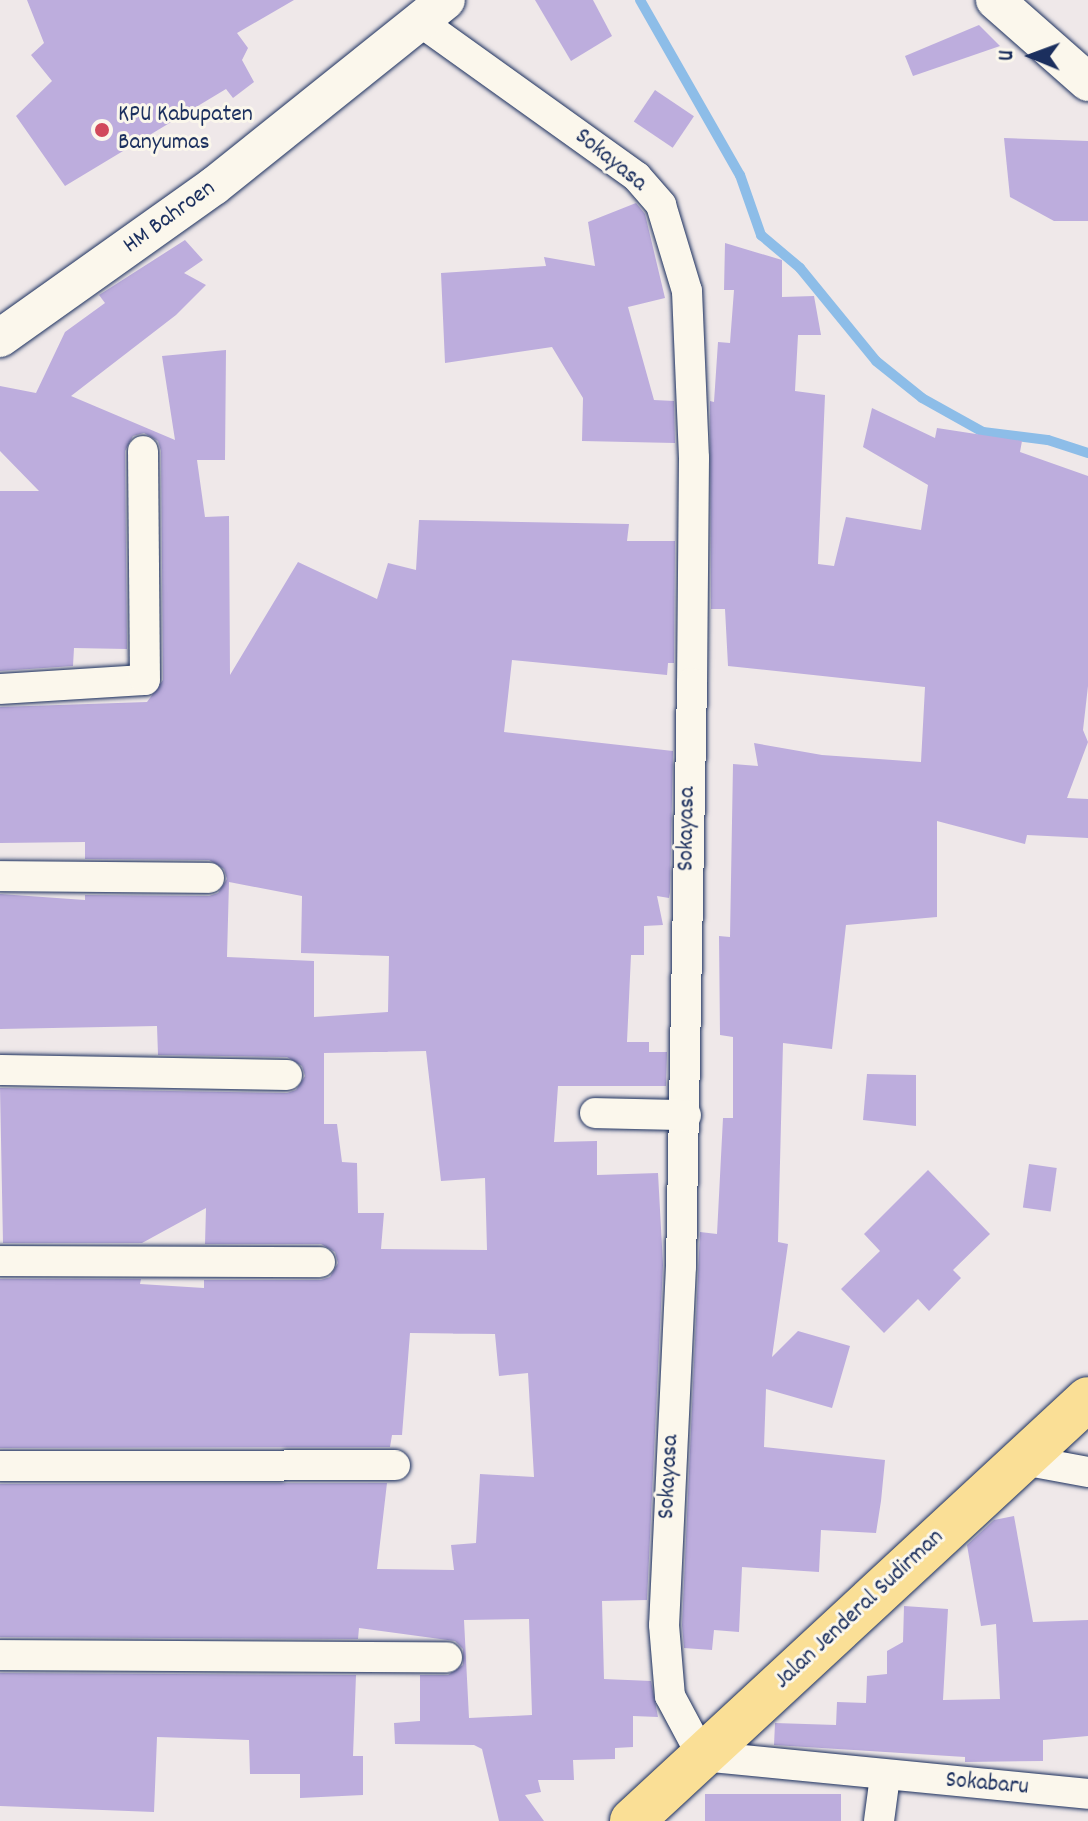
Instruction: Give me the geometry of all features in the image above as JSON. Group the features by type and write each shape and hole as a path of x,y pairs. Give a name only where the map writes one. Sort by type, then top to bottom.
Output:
{"main road":[{"name":"Jalan Jenderal Sudirman","path":"632,1821 1088,1399"}],"street":[{"path":"995,0 1088,82"},
{"name":"HM Bahroen","path":"0,338 214,186 432,10"},
{"name":"Sokayasa","path":"432,10 637,177 661,205 687,291 694,473 686,1115 665,1660 670,1696 702,1756"},
{"path":"0,689 145,680 143,451"},
{"path":"0,876 209,878"},
{"path":"0,1070 287,1075"},
{"path":"595,1113 686,1115"},
{"path":"0,1261 320,1262"},
{"path":"1023,1460 1088,1472"},
{"path":"0,1466 395,1465"},
{"path":"0,1655 447,1657"},
{"name":"Sokabaru","path":"702,1756 1088,1794"},
{"path":"879,1821 885,1776"}],"building":[{"path":"27,0 294,0 237,33 248,48 242,60 254,82 233,98 226,89 65,186 16,116 52,81 31,55 44,43"},
{"path":"535,0 593,0 612,36 571,61"},
{"path":"979,25 1000,46 913,76 905,56"},
{"path":"655,90 694,116 673,148 634,122"},
{"path":"1004,138 1088,141 1088,221 1054,221 1010,197"},
{"path":"636,203 645,214 665,298 628,307 654,400 674,401 675,443 582,441 583,398 552,347 445,363 441,273 546,266 544,257 595,266 588,222"},
{"path":"185,240 203,260 184,273 206,285 176,315 71,396 175,440 162,356 226,350 225,460 197,460 205,517 229,516 230,675 298,562 377,599 388,563 416,570 419,520 629,524 627,541 675,541 674,663 668,663 667,675 512,660 504,732 673,751 670,892 669,898 657,896 663,925 644,926 644,955 631,955 627,1042 649,1042 649,1052 667,1052 666,1086 558,1086 554,1142 597,1141 597,1175 658,1173 663,1265 647,1600 602,1601 604,1679 651,1681 658,1717 633,1716 633,1747 615,1748 615,1759 573,1760 574,1780 538,1780 541,1792 525,1795 544,1821 499,1821 482,1749 474,1745 395,1744 394,1723 420,1721 420,1675 448,1675 463,1665 463,1649 455,1641 359,1628 358,1639 0,1637 0,1484 387,1483 377,1569 454,1570 451,1545 476,1543 480,1474 534,1477 528,1373 499,1376 495,1334 410,1333 402,1435 392,1435 390,1447 0,1448 0,1279 141,1279 140,1284 204,1288 204,1280 321,1280 330,1277 338,1263 335,1252 321,1244 205,1244 206,1208 142,1243 3,1243 0,1088 287,1093 296,1090 305,1076 302,1066 287,1057 158,1055 157,1026 0,1029 0,894 85,900 85,895 209,896 218,893 227,879 224,869 209,860 85,859 85,842 0,843 0,707 147,702 163,680 161,451 158,441 144,433 133,436 125,451 127,649 74,648 73,666 0,671 0,491 39,491 0,451 0,386 36,393 65,332 105,303 99,295","holes":["229,882 302,896 301,953 389,956 388,1012 314,1017 314,961 227,957","426,1051 441,1181 485,1178 487,1250 381,1249 384,1213 358,1213 357,1163 342,1162 337,1124 324,1124 324,1053","529,1619 532,1715 469,1718 464,1620"]},
{"path":"725,243 782,260 782,297 814,296 821,335 798,335 795,391 825,395 818,564 834,566 846,517 921,530 928,485 863,447 872,408 935,438 937,428 1022,441 1020,452 1088,476 1088,686 1083,730 1088,742 1067,798 1088,799 1088,838 1027,835 1025,844 937,821 937,917 846,925 832,1049 783,1043 778,1242 788,1244 772,1357 798,1331 850,1346 832,1408 766,1389 764,1447 885,1460 881,1501 876,1533 821,1530 819,1572 742,1567 739,1632 714,1630 712,1650 684,1648 682,1625 700,1232 717,1234 723,1118 733,1118 733,1037 720,1035 719,936 730,937 733,764 758,766 754,743 822,755 921,762 925,687 728,666 725,609 711,609 710,401 714,402 718,342 730,343 734,290 724,290"},
{"path":"867,1074 916,1075 916,1126 863,1120"},
{"path":"1029,1164 1057,1168 1051,1211 1023,1208"},
{"path":"928,1170 990,1234 953,1270 961,1278 929,1311 918,1299 884,1333 841,1289 880,1251 864,1234"},
{"path":"1014,1516 1033,1622 1088,1620 1088,1736 1043,1740 1043,1761 965,1762 965,1757 774,1745 775,1723 836,1725 837,1702 866,1703 867,1676 887,1674 887,1651 903,1642 904,1606 948,1609 943,1700 1000,1699 996,1624 981,1626 967,1545 994,1520"},
{"path":"0,1673 356,1675 353,1756 363,1756 363,1795 300,1798 300,1774 250,1774 249,1740 157,1737 154,1812 0,1806"},
{"path":"705,1794 841,1794 841,1821 705,1821"}],"waterway":[{"path":"640,0 740,175 761,235 800,268 876,361 922,398 983,432 1048,440 1088,453"}],"place":[{"name":"KPU Kabupaten Banyumas","path":"102,130"}]}
